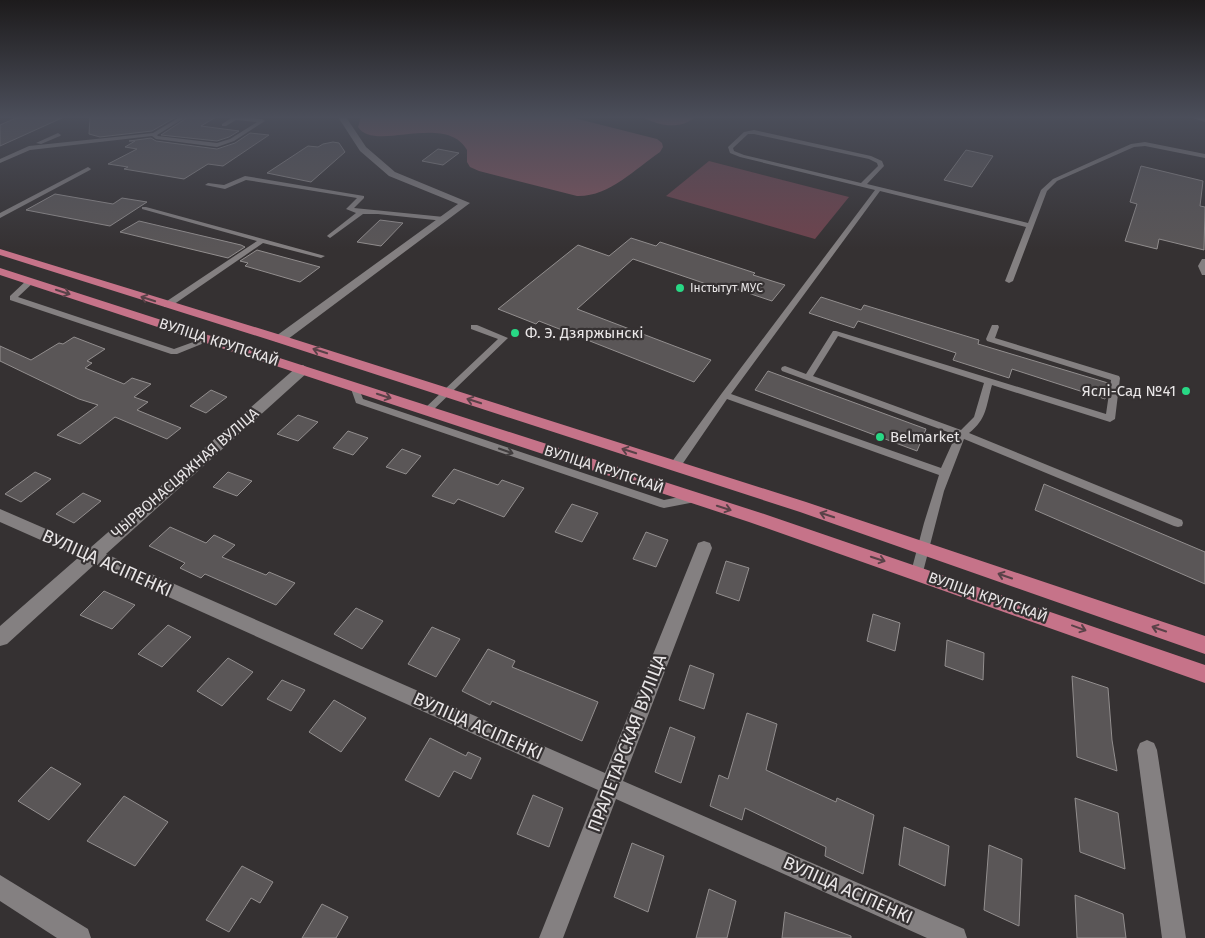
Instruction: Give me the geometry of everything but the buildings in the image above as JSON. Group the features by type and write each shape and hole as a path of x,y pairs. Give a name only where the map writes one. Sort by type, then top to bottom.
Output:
{"main road":[{"name":"ВУЛІЦА КРУПСКАЙ","path":"0,252 280,339 675,466 923,547 1205,645"},
{"name":"ВУЛІЦА КРУПСКАЙ","path":"0,271 917,572 1205,674"}],"street":[{"path":"280,339 465,203 392,174 377,161"},
{"name":"ЧЫРВОНАСЦЯЖНАЯ ВУЛІЦА","path":"0,638 303,369"},
{"name":"ВУЛІЦА АСІПЕНКІ","path":"0,515 956,938"},
{"name":"ПРАЛЕТАРСКАЯ ВУЛІЦА","path":"551,938 704,548"},
{"path":"1147,750 1174,938"},
{"path":"0,887 79,938"}],"lane":[{"path":"761,161 1031,226"},
{"path":"862,186 881,166 880,162 876,161"},
{"path":"1009,281 1044,190 1055,180 1098,161"},
{"path":"0,216 88,169"},
{"path":"208,184 226,188 245,178 362,197 349,209 361,212 444,219"},
{"path":"675,466 725,395 878,190"},
{"path":"144,208 321,256"},
{"path":"330,236 361,212"},
{"path":"167,305 261,241"},
{"path":"1205,261 1202,266 1205,273"},
{"path":"31,281 13,298 174,352 210,339"},
{"path":"808,378 836,333 1110,419 1116,378 990,339 995,326"},
{"path":"428,410 504,338 474,327"},
{"path":"785,369 962,434 1178,523"},
{"path":"917,572 944,473 962,434 976,422 981,413 984,395 990,382"},
{"path":"354,386 359,401 664,504 695,498"},
{"path":"725,395 944,473"}],"shaded area":[{"path":"648,161 611,187 589,195 577,196 479,171 470,167 467,162"},
{"path":"709,161 849,197 815,239 666,196"}],"place":[{"name":"Інстытут МУС","path":"680,288"},
{"name":"Ф. Э. Дзяржынскі","path":"515,333"},
{"name":"Яслі-Сад №41","path":"1186,391"},
{"name":"Belmarket","path":"880,437"}]}
